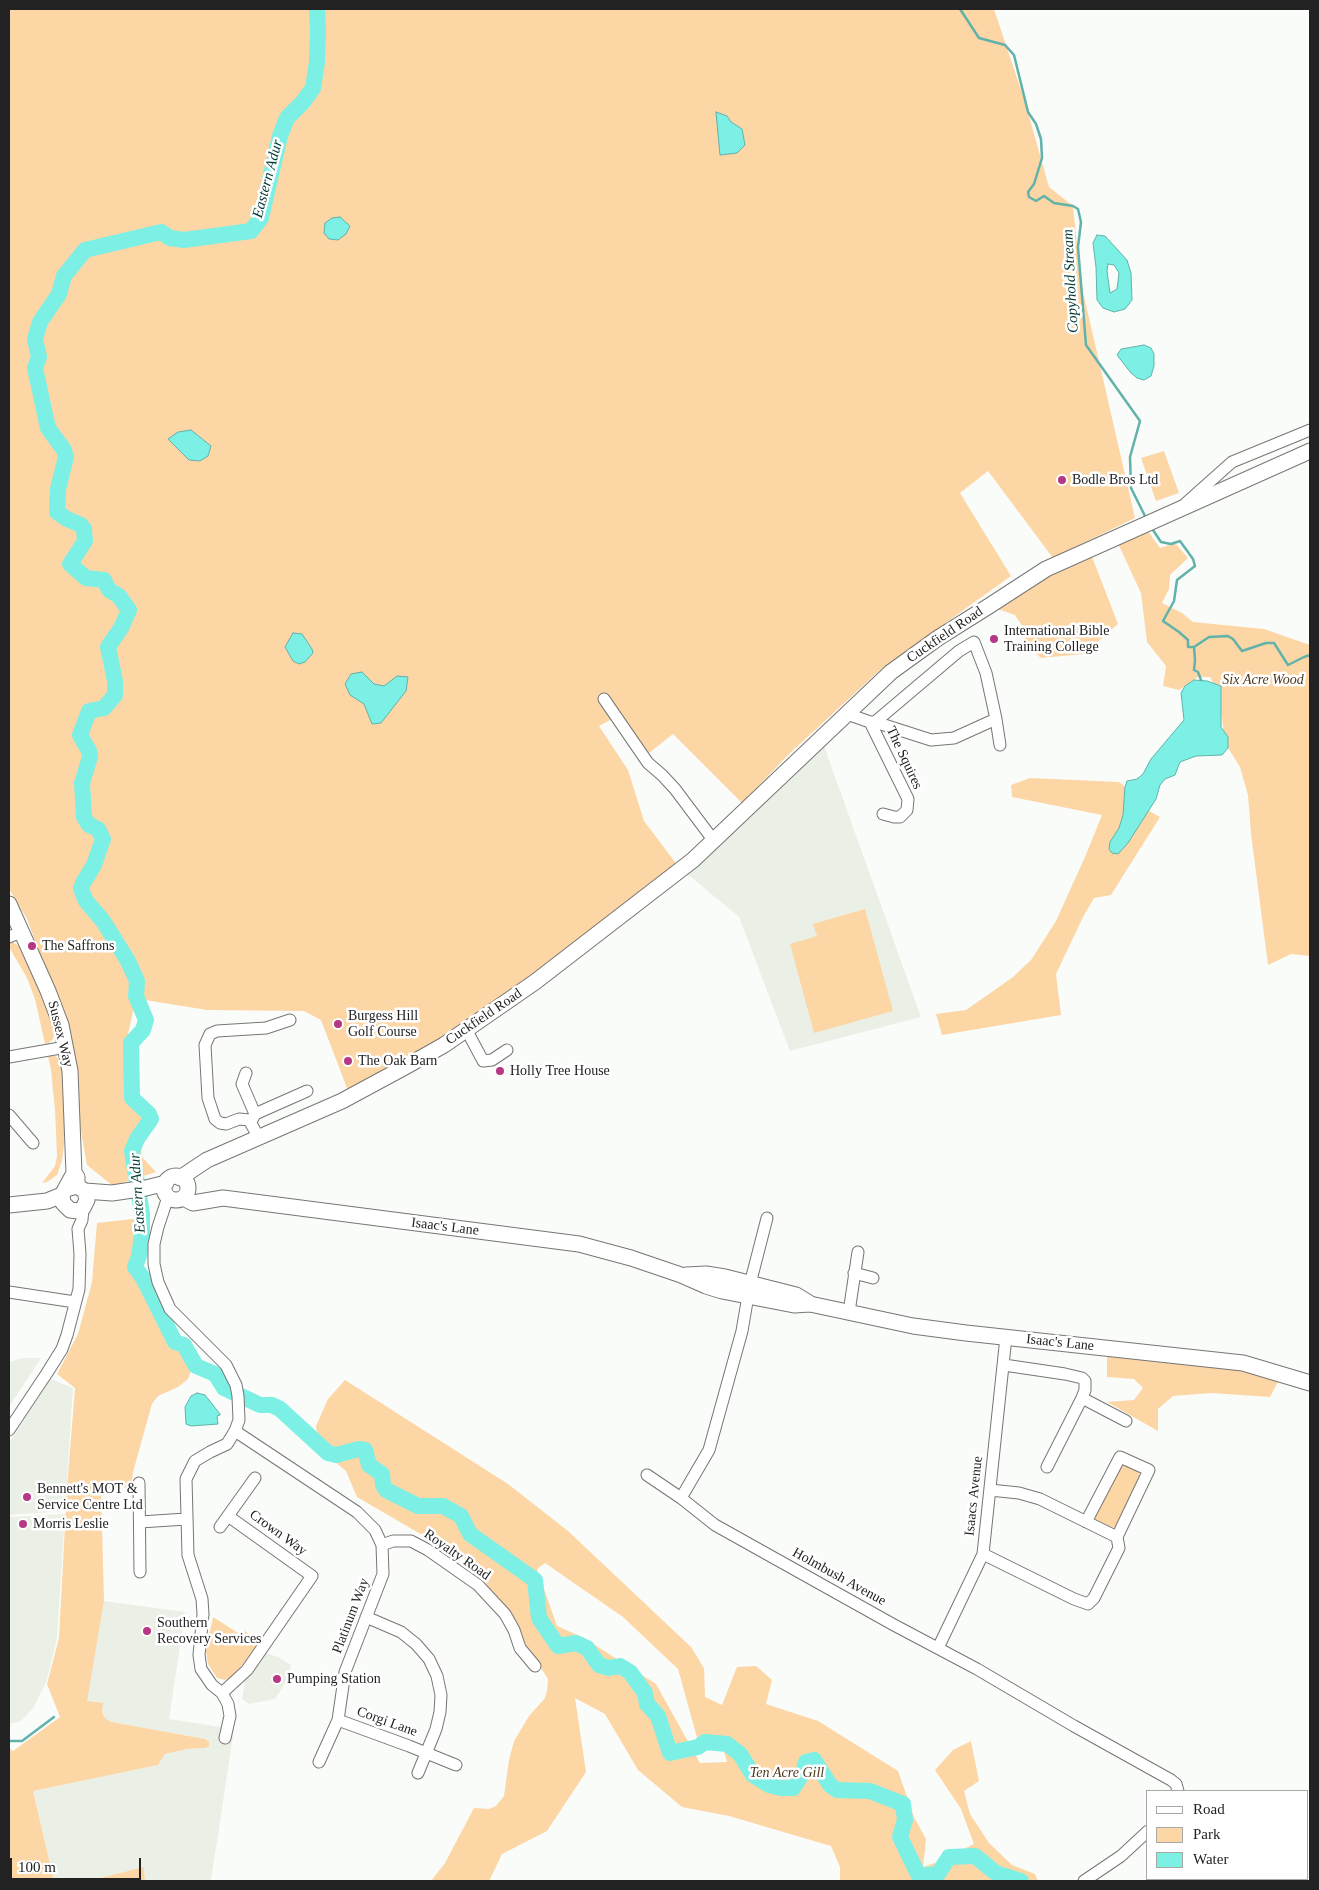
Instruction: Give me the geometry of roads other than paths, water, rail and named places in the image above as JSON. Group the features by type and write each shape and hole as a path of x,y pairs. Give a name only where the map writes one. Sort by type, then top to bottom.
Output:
{"main road":[{"name":"Cuckfield Road","path":"176,1190 194,1168 207,1160 342,1101 413,1063 535,982 681,870 714,842 818,739 850,713 891,672 938,638 1046,569 1310,451"},
{"name":"Sussex Way","path":"9,904 15,935 48,991 61,1025 66,1047 72,1089 74,1196"},
{"name":"Isaac's Lane","path":"74,1196 146,1188 176,1190 193,1203 223,1198 579,1244 631,1258 681,1275 706,1286 749,1290 794,1305 810,1304 913,1326 1243,1364 1310,1384"},
{"path":"9,1205 47,1202 74,1196"}],"street":[{"name":"Cuckfield Road","path":"1178,510 1232,462 1310,430"},
{"path":"873,722 959,651 974,642 986,673 1000,745"},
{"path":"604,699 648,763 662,774 675,789 714,842"},
{"path":"850,713 853,716 931,740 954,738 996,719"},
{"name":"The Squires","path":"873,722 908,799 907,810 900,816 894,817 883,814"},
{"path":"290,1020 266,1028 218,1031 210,1034 205,1045 208,1098 215,1119 220,1123 226,1124 243,1118 249,1120 307,1091"},
{"path":"466,1029 483,1061 492,1060 506,1050"},
{"path":"9,1057 66,1047"},
{"path":"246,1073 242,1084 259,1138"},
{"path":"9,1115 33,1144"},
{"path":"176,1190 162,1214 156,1233 154,1252 156,1275 170,1309 226,1365 236,1385 238,1404 239,1420 235,1432 227,1444 195,1461 186,1479 188,1555 202,1599 204,1614 199,1655 201,1669 212,1685 222,1693 228,1704 230,1716 225,1738"},
{"path":"9,1430 62,1350 67,1335 79,1289 80,1254 78,1229 73,1221 74,1196"},
{"path":"681,1498 709,1450 742,1331 749,1290 767,1218"},
{"path":"849,1312 858,1252"},
{"path":"854,1273 873,1278"},
{"path":"9,1292 75,1302"},
{"name":"Isaacs Avenue","path":"938,1648 984,1554 1006,1337"},
{"path":"1004,1365 1082,1378 1085,1381 1085,1390 1082,1398 1047,1466"},
{"path":"1082,1398 1126,1421"},
{"name":"Platinum Way","path":"235,1432 357,1512 375,1530 382,1545 383,1574 345,1672 338,1720 319,1762"},
{"path":"984,1554 1074,1599 1088,1604 1094,1598 1119,1548 1117,1537 1149,1470 1120,1457 1086,1522"},
{"name":"Holmbush Avenue","path":"647,1475 716,1524 1171,1780 1176,1784 1178,1790"},
{"name":"Crown Way","path":"220,1527 255,1478"},
{"path":"139,1484 140,1572"},
{"path":"990,1490 1019,1493 1040,1499 1117,1537"},
{"name":"Crown Way","path":"222,1693 246,1670 312,1576 228,1516"},
{"path":"140,1522 186,1519"},
{"name":"Royalty Road","path":"382,1545 393,1541 411,1541 428,1550 478,1585 505,1614 514,1630 520,1648 535,1666"},
{"path":"366,1618 401,1632 416,1644 429,1659 437,1676 441,1695 440,1712 418,1772"},
{"name":"Corgi Lane","path":"338,1720 456,1765"},
{"path":"1084,1881 1121,1856 1146,1833"}],"water":[{"path":"716,112 727,116 731,122 742,129 745,145 737,153 720,155"},
{"path":"340,217 350,226 346,234 338,240 329,239 324,233 325,223 332,218"},
{"path":"1097,235 1105,236 1127,260 1131,273 1132,300 1125,309 1114,312 1103,308 1097,300 1093,243","holes":["1108,264 1114,265 1119,273 1117,289 1110,293"]},
{"path":"1144,345 1151,348 1154,354 1154,366 1151,376 1144,380 1137,378 1131,373 1117,355 1121,349"},
{"path":"191,430 211,446 208,456 200,461 189,460 168,439 178,432"},
{"path":"293,633 302,634 313,653 305,662 299,664 293,661 285,647"},
{"path":"362,672 374,684 384,686 397,676 408,677 406,691 381,723 372,724 364,704 350,695 345,684 351,674"},
{"path":"1194,680 1207,681 1221,686 1221,727 1228,737 1228,748 1222,755 1196,756 1180,762 1175,775 1165,779 1160,785 1156,799 1128,843 1118,854 1112,853 1109,849 1110,842 1119,828 1123,815 1127,781 1137,779 1143,774 1151,759 1184,720 1181,693 1185,686"},
{"path":"197,1393 205,1395 220,1414 217,1416 218,1424 191,1426 186,1424 185,1407 191,1396"}],"waterway":[{"name":"Eastern Adur","path":"317,9 317,62 313,88 303,102 287,118 280,136 261,218 251,231 184,240 170,238 161,232 85,250 64,276 59,294 40,322 35,339 39,357 35,368 48,428 64,450 66,457 58,489 57,512 81,525 84,529 85,541 70,564 86,578 104,580 109,590 119,596 129,610 121,628 108,647 115,681 115,695 104,708 89,711 80,735 89,751 90,757 82,783 84,817 89,825 98,829 103,839 94,865 81,889 86,901 103,921 128,961 137,981 136,996 146,1020 143,1030 131,1043 132,1098 149,1114 151,1119 137,1139 132,1151 142,1214 142,1236 135,1267 143,1278 175,1342 184,1345 196,1366 215,1374 224,1388 260,1405 272,1405 280,1409 328,1453 336,1455 359,1449 365,1450 369,1465 382,1474 383,1485 386,1490 418,1506 443,1506 461,1516 470,1534 535,1580 539,1618 558,1646 576,1643 587,1648 599,1665 609,1668 620,1666 630,1672 645,1693 647,1704 658,1716 670,1753 698,1747 705,1742 727,1744 740,1754 753,1775 769,1785 781,1788 793,1788 803,1773 806,1762 814,1760 830,1785 837,1790 870,1791 903,1804 905,1820 900,1837 919,1876 938,1874 949,1857 975,1856 996,1873 1021,1881"},
{"name":"Copyhold Stream","path":"960,9 979,38 1005,45 1014,55 1028,112 1036,124 1041,139 1042,158 1034,184 1028,192 1029,197 1036,201 1044,196 1054,203 1073,206 1078,209 1081,222 1078,247 1086,345 1140,421 1130,457 1131,488 1146,518"},
{"name":"Copyhold Stream","path":"1151,527 1161,542 1171,544 1180,541 1193,559 1195,566 1177,580 1174,601 1163,621 1188,640 1188,647 1194,647 1209,637 1228,636 1233,639 1242,651 1266,643 1274,643 1288,665 1310,655"},
{"path":"1194,647 1194,670 1198,672 1201,680"},
{"path":"9,1741 22,1741 54,1717"}],"place":[{"name":"Bodle Bros Ltd","path":"1062,480"},
{"name":"International Bible Training College","path":"994,639"},
{"name":"The Saffrons","path":"32,946"},
{"name":"Burgess Hill Golf Course","path":"338,1024"},
{"name":"The Oak Barn","path":"348,1061"},
{"name":"Holly Tree House","path":"500,1071"},
{"name":"Bennett's MOT & Service Centre Ltd","path":"27,1497"},
{"name":"Morris Leslie","path":"23,1524"},
{"name":"Southern Recovery Services","path":"147,1631"},
{"name":"Pumping Station","path":"277,1679"}],"park label":[{"name":"Six Acre Wood","path":"1263,680"},
{"name":"Ten Acre Gill","path":"787,1773"}]}
